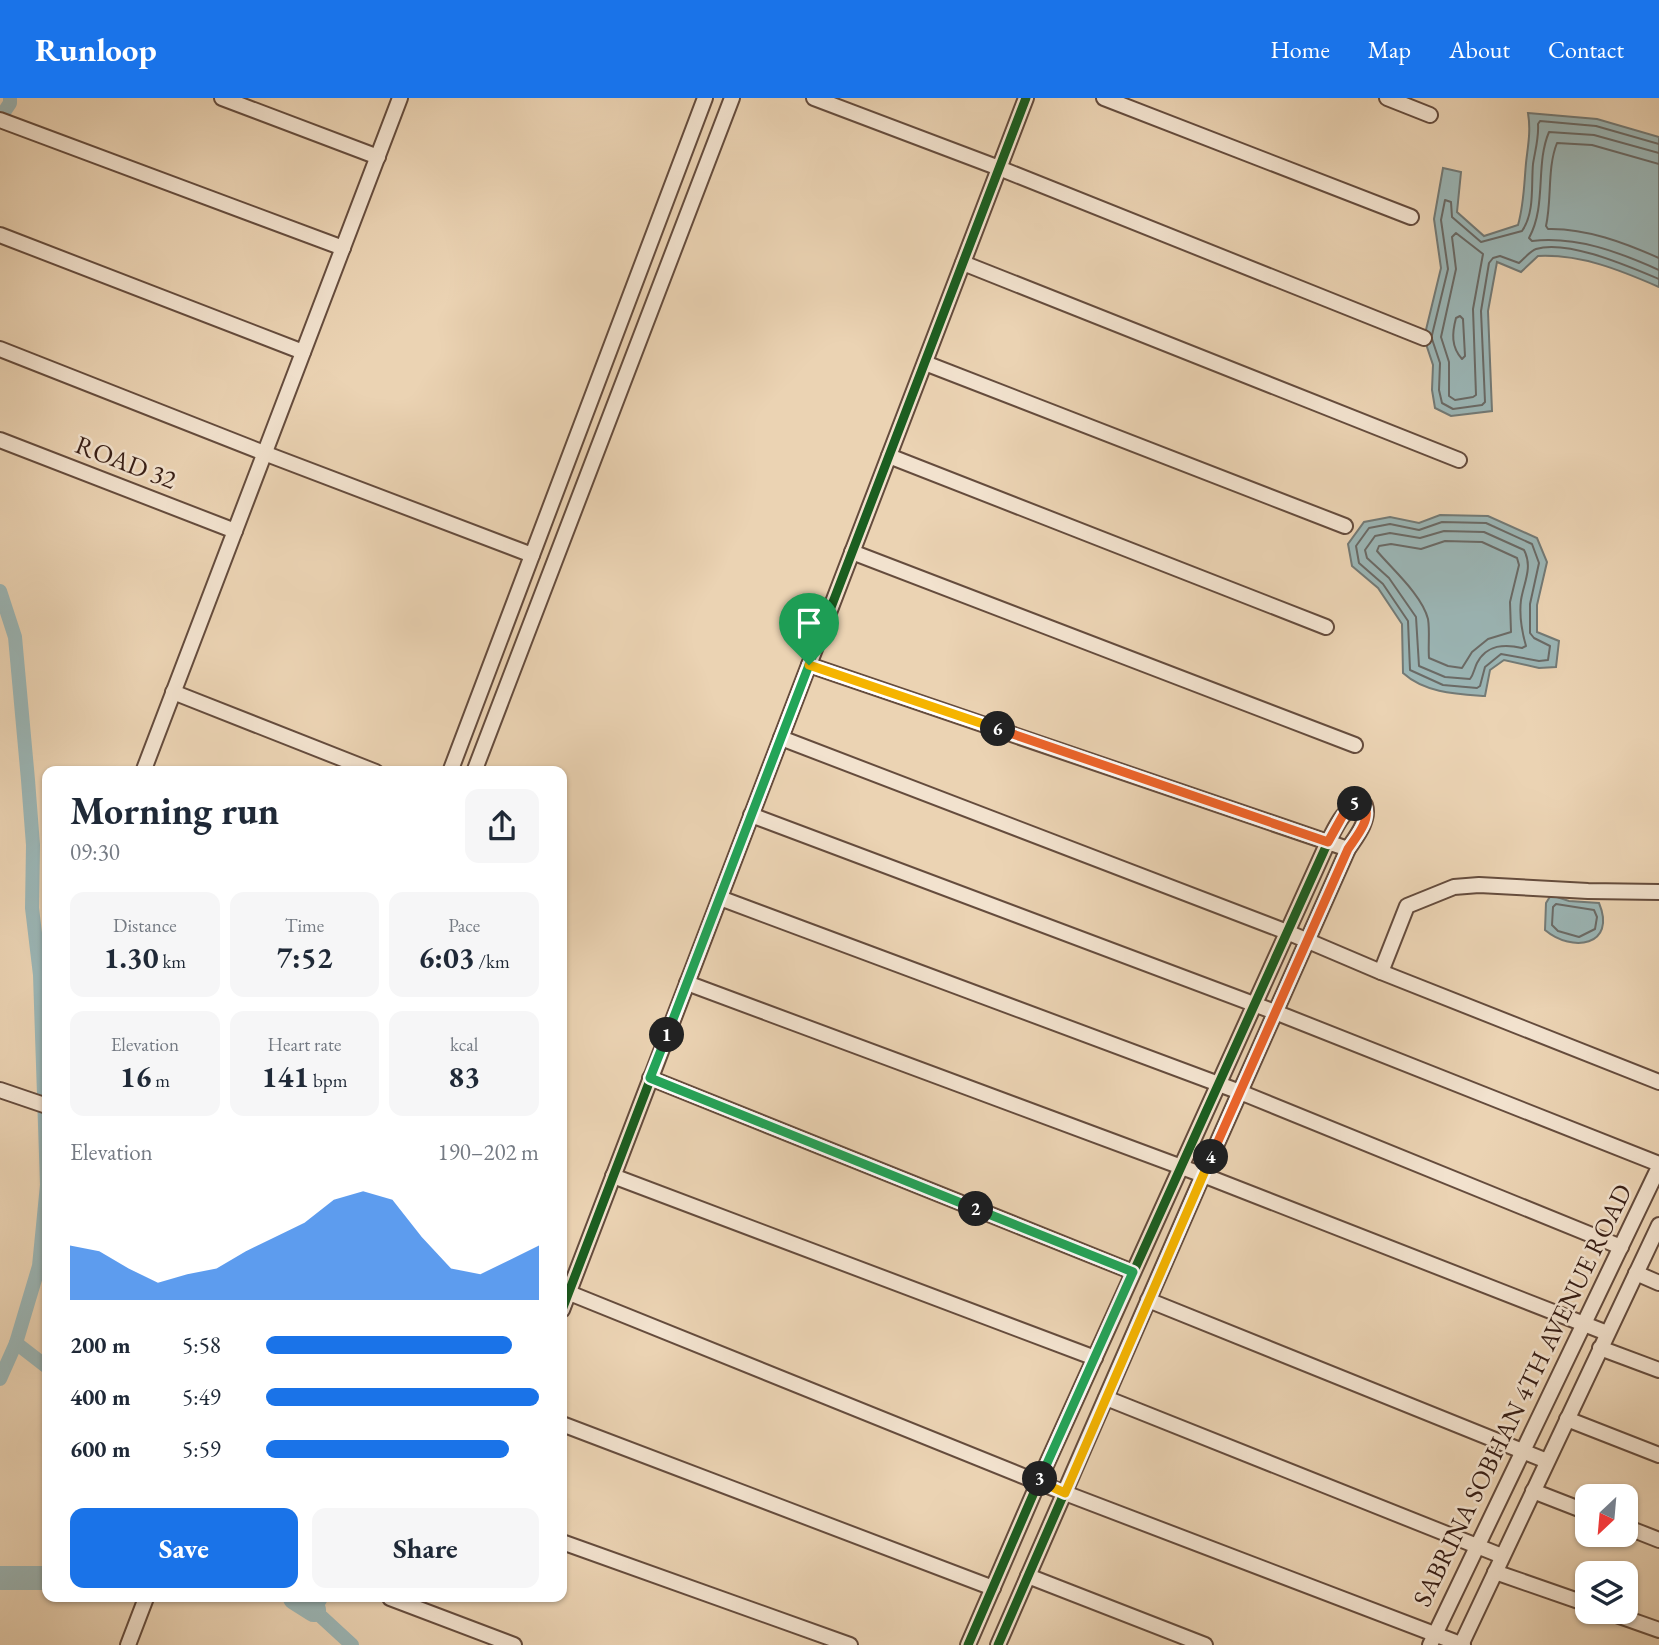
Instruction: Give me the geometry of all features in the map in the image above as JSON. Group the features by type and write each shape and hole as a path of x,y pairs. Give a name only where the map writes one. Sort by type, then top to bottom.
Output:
{"street":[{"path":"222,98 378,157"},
{"path":"145,766 400,98"},
{"path":"452,766 705,98"},
{"path":"476,766 732,98"},
{"path":"814,98 999,168 1424,338"},
{"path":"567,1286 613,1176 1026,98"},
{"path":"1104,98 1411,217"},
{"path":"1387,98 1430,115"},
{"path":"0,120 343,248"},
{"path":"0,235 303,352"},
{"path":"963,263 1459,460"},
{"path":"0,349 532,555"},
{"path":"925,363 1345,526"},
{"name":"ROAD 32","path":"0,440 235,531"},
{"path":"889,456 1326,627"},
{"path":"852,552 1355,745"},
{"path":"809,665 1348,849"},
{"path":"173,692 361,766"},
{"path":"781,738 1287,932 1659,1082"},
{"path":"968,1645 1094,1358 1328,842 1343,815 1352,806 1360,803 1368,812 1363,824 1348,849 1307,940 998,1645"},
{"path":"751,815 1275,1012 1659,1166"},
{"path":"1381,972 1407,906 1454,887 1479,885 1659,892"},
{"path":"720,898 1240,1092 1621,1247"},
{"path":"687,983 1203,1175 1607,1333"},
{"path":"650,1078 1133,1272"},
{"path":"0,1090 42,1105"},
{"name":"SABRINA SOBHAN 4TH AVENUE ROAD","path":"1432,1640 1659,1166"},
{"path":"613,1176 1094,1358"},
{"name":"SABRINA SOBHAN 4TH AVENUE ROAD","path":"1462,1645 1659,1225"},
{"path":"1636,1273 1659,1283"},
{"path":"567,1292 1432,1640 1462,1645"},
{"path":"1148,1300 1547,1461"},
{"path":"1601,1348 1659,1370"},
{"path":"1106,1398 1502,1556"},
{"path":"1567,1419 1659,1455"},
{"path":"567,1426 993,1588"},
{"path":"1533,1491 1575,1507"},
{"path":"1638,1532 1659,1540"},
{"path":"567,1544 850,1645"},
{"path":"1494,1572 1575,1600"},
{"path":"1028,1576 1205,1645"},
{"path":"128,1645 144,1602"},
{"path":"401,1602 514,1645"},
{"path":"1638,1623 1659,1630"}],"water":[{"path":"1528,113 1597,119 1659,137 1659,287 1585,260 1538,256 1521,272 1497,262 1488,311 1492,411 1451,416 1435,408 1432,390 1433,365 1424,338 1441,268 1434,219 1443,168 1461,172 1457,212 1484,236 1518,225 1529,138"},
{"path":"1440,515 1488,516 1537,538 1547,562 1537,605 1537,632 1559,641 1556,667 1539,668 1504,660 1490,670 1485,696 1431,689 1403,673 1402,624 1378,588 1352,566 1348,544 1364,522 1390,517 1419,523"},
{"path":"1551,895 1569,901 1599,903 1603,917 1602,929 1597,937 1579,943 1567,942 1545,930 1546,903"}],"waterway":[{"path":"0,118 10,103 10,98"},
{"path":"0,591 15,637 33,845 32,908 40,975 42,1035"},
{"path":"42,1236 39,1266 16,1343 42,1363"},
{"path":"0,1379 16,1343"},
{"path":"0,1578 42,1578"},
{"path":"301,1602 314,1610"},
{"path":"319,1602 314,1610 352,1645"}],"cycle path":[{"path":"567,1297 1026,98"},
{"path":"968,1645 1039,1481 1328,842 1349,810 1360,803 1365,805 1364,822 1348,849 1203,1175 998,1645"}],"route":[{"path":"809,665 1328,842 1343,815 1352,806 1360,803 1368,812 1348,849 1307,940 1065,1493 1039,1481 1133,1272 650,1078 809,665"}]}
